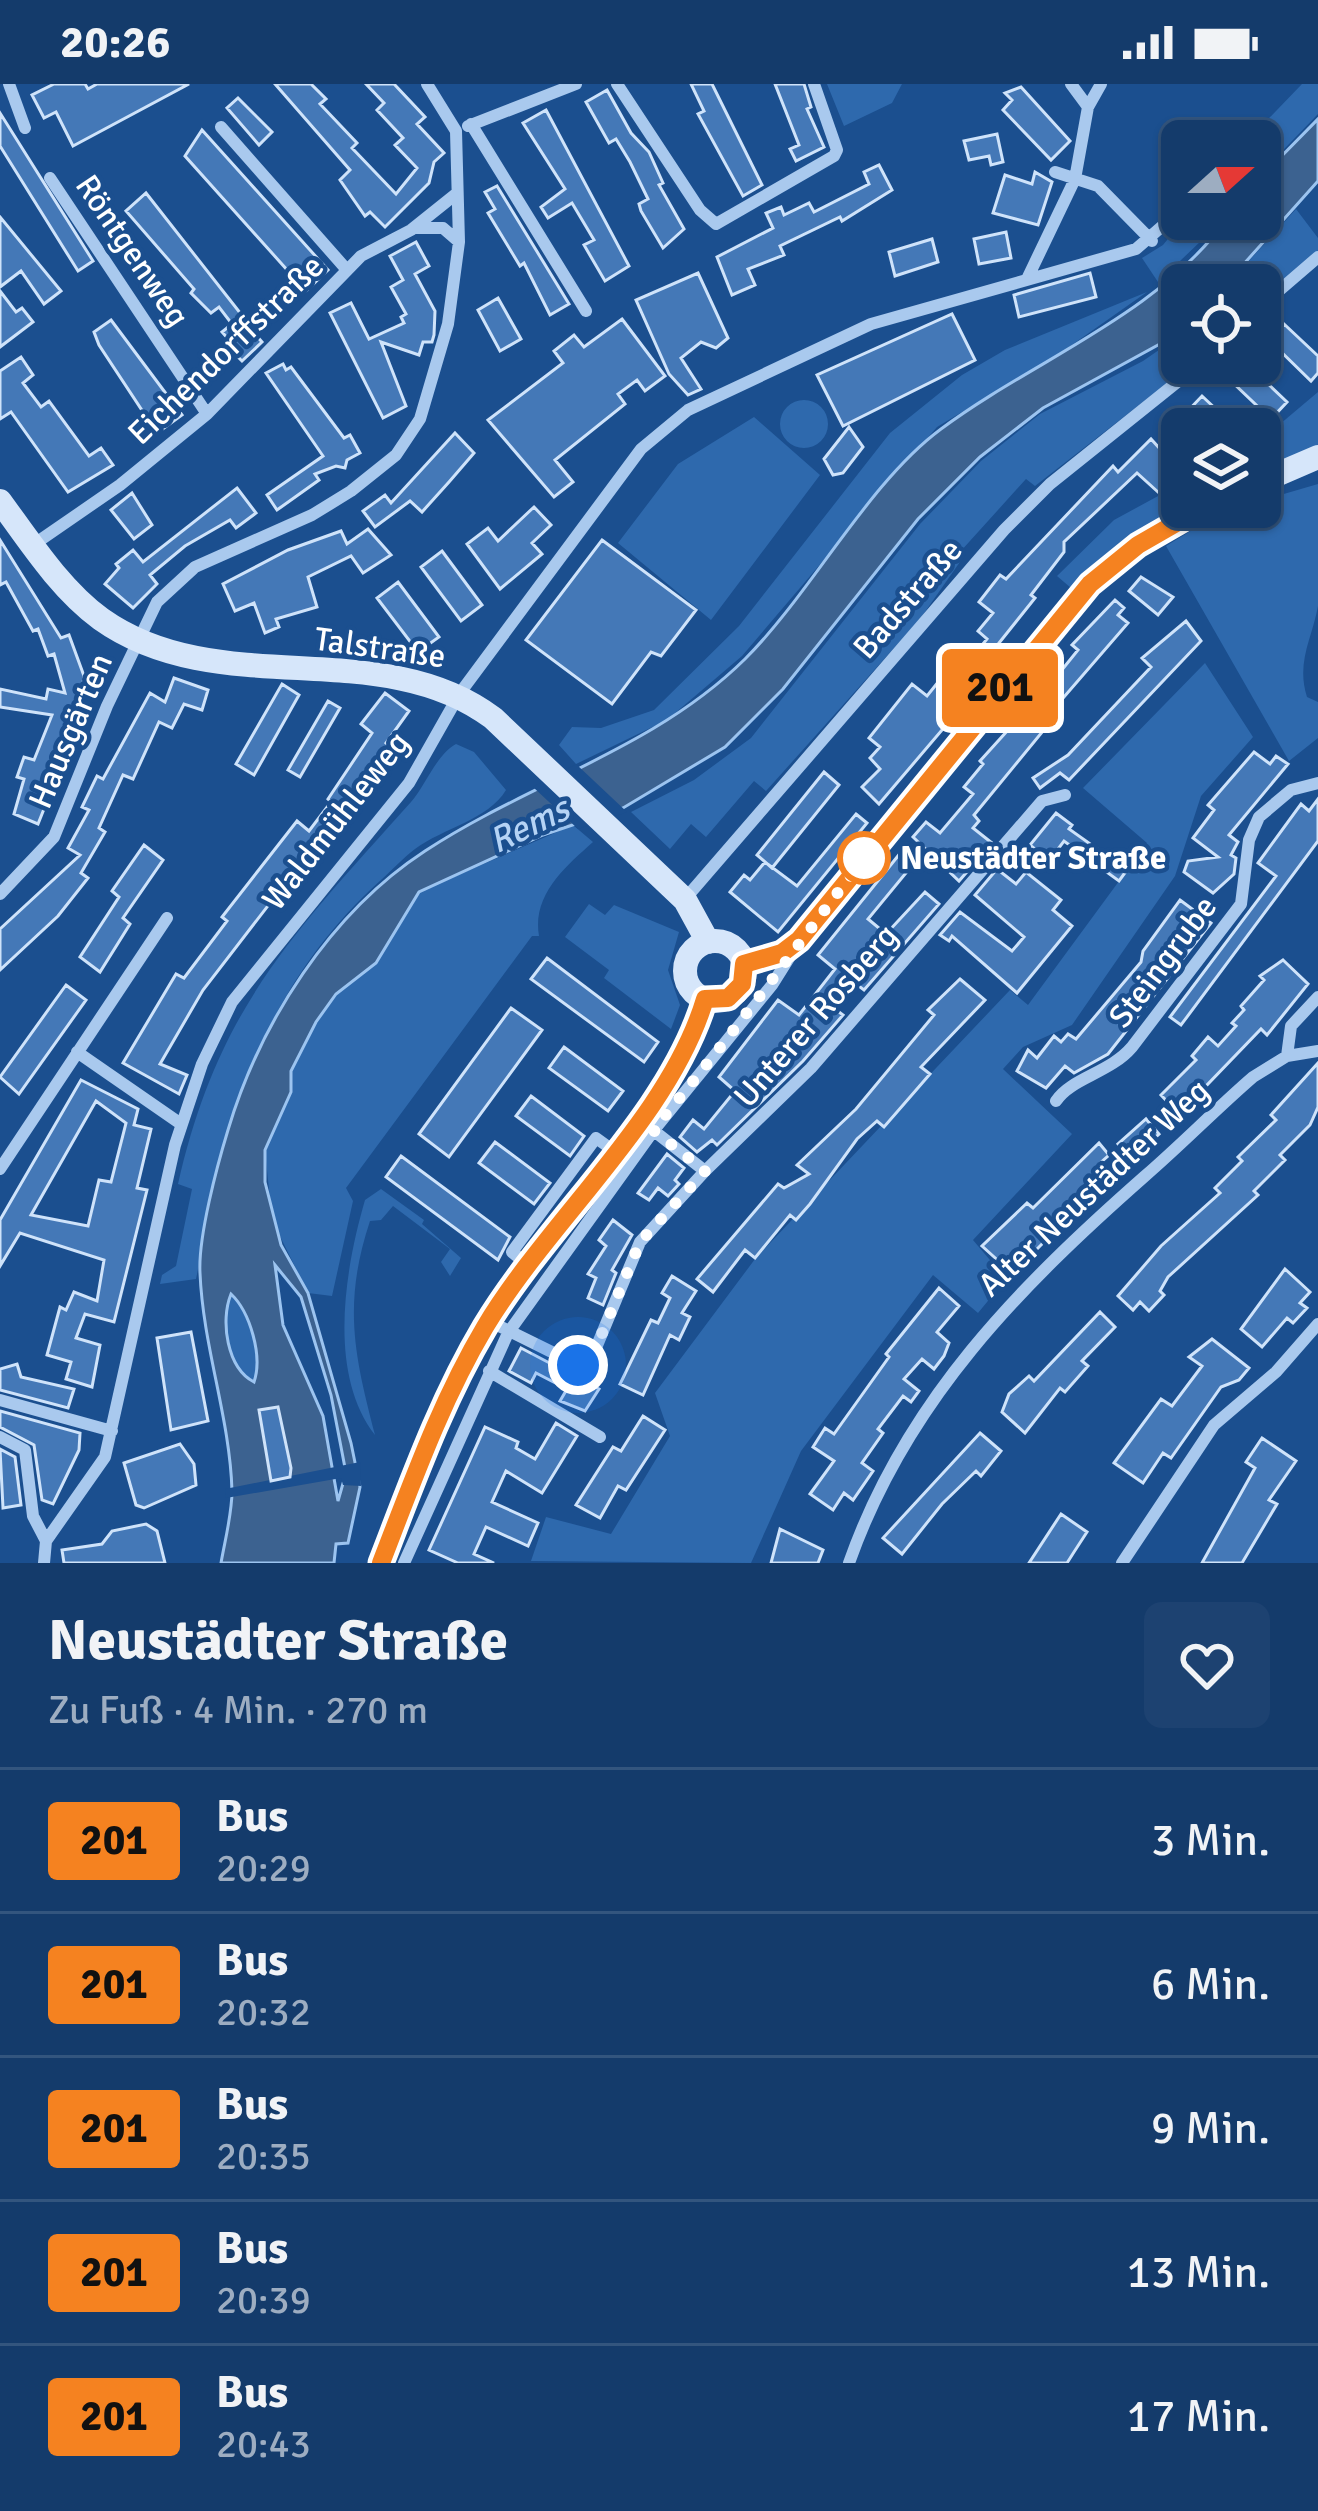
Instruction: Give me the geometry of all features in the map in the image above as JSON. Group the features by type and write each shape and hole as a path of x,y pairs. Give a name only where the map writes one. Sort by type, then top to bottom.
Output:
{"street":[{"path":"10,84 25,128"},
{"path":"427,84 456,131 576,84"},
{"path":"617,84 700,210 716,224 837,150 814,84"},
{"path":"1071,84 1088,107"},
{"path":"1028,277 1075,179 1088,107 1101,84"},
{"path":"471,124 586,311"},
{"path":"221,127 347,270"},
{"name":"Hausgärten","path":"0,894 54,836 157,602 195,567 329,506 396,455 420,419 448,324 459,242 456,131"},
{"path":"1055,172 1098,186 1152,241 1161,231"},
{"name":"Röntgenweg","path":"50,178 207,414"},
{"name":"Eichendorffstraße","path":"33,544 135,474 207,414 372,249 411,230 456,194"},
{"path":"411,230 442,228 459,242"},
{"name":"Waldmühleweg","path":"46,1541 95,1477 112,1431 182,1124 202,1064 252,971 409,783 460,693 662,427 895,313 1152,241"},
{"path":"1281,289 1318,257"},
{"name":"Badstraße","path":"685,900 1004,530 1050,484 1175,384"},
{"path":"1281,473 1318,458"},
{"name":"Talstraße","path":"0,501 80,602 140,641 249,668 404,678 460,693 685,900 708,942"},
{"path":"395,1557 489,1371 529,1267 614,1151 646,1124 782,973 799,940 1055,620 1118,559 1169,528"},
{"name":"Steingrube","path":"1055,1101 1062,1092 1111,1068 1132,1047 1241,904 1249,840 1259,817 1291,790 1318,783"},
{"name":"Unterer Rosberg","path":"506,1332 578,1365 591,1360 640,1242 811,1068 1042,801 1065,795"},
{"path":"0,1169 167,918"},
{"path":"744,964 782,953 799,940"},
{"path":"708,942 733,947 744,964 736,992 718,1001 691,990 685,972 690,953 708,942"},
{"name":"Alter Neustädter Weg","path":"1287,1056 1291,1026 1318,997"},
{"path":"395,1557 426,1447 646,1124 684,1057 705,999"},
{"name":"Alter Neustädter Weg","path":"849,1563 877,1490 908,1437 988,1324 1058,1251 1237,1091 1287,1056 1318,1051"},
{"path":"77,1052 182,1124"},
{"path":"646,1124 705,1171"},
{"path":"1122,1563 1214,1425 1276,1372 1318,1324"},
{"path":"489,1371 600,1437"},
{"path":"0,1400 112,1431"},
{"path":"0,1437 26,1450 33,1516 46,1541 44,1563"}],"shaded area":[{"path":"827,84 902,84 892,103 844,126"},
{"path":"1302,84 1318,84 1318,114 1281,152 1281,120 1267,120"},
{"path":"1296,209 1318,238 1318,252 1281,283 1281,264 1246,264 1268,240 1281,240 1281,226"},
{"path":"1167,240 1202,240 1177,264 1161,264 1158,282 1142,258"},
{"path":"1147,292 1059,354 937,427 742,656 667,720 576,764 559,745 572,727 601,728 654,710 739,626 890,433 962,375 1005,350"},
{"path":"1161,349 1161,384 1166,384 1035,486 1026,479 960,552 962,559 920,619 766,791 754,781 706,837 691,824 670,849 631,812 694,780 751,738 920,524 981,461 1040,414"},
{"path":"1318,392 1318,447 1281,462 1281,423"},
{"path":"804,400 821,407 828,424 821,441 804,448 787,441 780,424 787,407"},
{"path":"754,417 820,475 711,620 618,543 678,464"},
{"path":"1318,484 1318,606 1303,673 1307,697 1318,702 1318,738 1289,761 1166,546 1195,528 1281,528 1281,495"},
{"path":"1161,494 1161,522 1071,588 1057,576 1114,520"},
{"path":"1205,663 1253,737 1201,796 1175,876 1072,1025 1023,1047 1003,1069 1072,1134 973,1240 1006,1279 978,1313 933,1275 801,1451 751,1563 531,1561 546,1517 611,1534 670,1436 655,1393 755,1259 1010,990 1028,1005 1147,843 1083,788"},
{"path":"456,744 474,752 506,790 488,809 406,856 339,923 304,968 276,1014 236,1113 196,1279 160,1284 162,1275 176,1266 192,1189 178,1184 195,1122 238,1020 296,934"},
{"path":"573,825 593,842 546,895 539,936 532,936 346,1188 353,1201 332,1296 308,1293 272,1220 265,1150 291,1092 291,1071 316,1022 336,994 376,963 419,892"},
{"path":"589,904 605,915 614,905 679,932 668,970 680,1005 671,1029 604,978 609,970 565,937"},
{"path":"381,1189 424,1220 422,1224 461,1258 450,1276 441,1262 450,1249 393,1206 381,1220 370,1221 356,1279 354,1330 375,1435 350,1382 344,1320 351,1257 365,1200"},
{"path":"231,1293 253,1335 255,1382 237,1366 228,1343 226,1316"}],"water":[{"path":"1318,119 1318,181 1281,222 1281,157"},
{"path":"1209,240 1265,240 1244,264 1186,264"},
{"name":"Rems","path":"1161,286 1161,343 1043,408 980,457 918,519 783,689 725,747 623,808 543,835 419,892 376,963 336,994 291,1071 291,1092 265,1150 265,1182 281,1245 308,1293 360,1487 348,1543 336,1544 334,1563 221,1563 232,1491 202,1301 200,1258 205,1221 228,1130 259,1050 279,1011 329,938 391,876 425,851 631,741 709,690 770,632 914,452 977,404","holes":["275,1265 301,1297 331,1395 346,1473 338,1501 323,1416 283,1325","231,1294 244,1312 257,1360 254,1382 237,1366 228,1343"]}],"pier":[{"path":"576,764 627,812 578,829 533,787"},
{"path":"360,1462 361,1486 343,1485 341,1478 226,1498 225,1489"}],"building":[{"path":"54,84 85,84 88,89 97,84 189,84 73,146 56,112 44,118 32,95"},
{"path":"275,84 311,84 326,99 320,104 357,143 352,148 396,194 417,168 395,145 403,138 377,110 384,103 366,84 394,84 425,117 417,124 444,153 434,162 429,183 385,227 370,212 365,216 340,180 350,170"},
{"path":"691,84 712,84 762,185 743,196 698,114 704,111"},
{"path":"775,84 804,84 811,107 807,109 824,147 796,161 790,149 799,145"},
{"path":"1021,87 1070,141 1051,160 1003,110 1012,100 1005,93"},
{"path":"607,90 631,133 649,152 663,183 659,185 684,229 663,248 641,211 639,204 648,199 630,162 616,139 609,143 586,102"},
{"path":"238,98 272,132 259,145 227,108"},
{"path":"546,110 629,266 605,281 584,245 594,240 572,203 548,218 541,207 565,189 523,123"},
{"path":"0,113 93,261 78,271 0,146"},
{"path":"202,130 328,270 306,291 185,156"},
{"path":"997,134 1003,162 991,165 989,156 969,160 964,141"},
{"path":"879,165 892,190 842,221 840,217 780,246 784,255 748,269 755,285 732,295 717,257 773,228 766,213 781,207 784,215 809,203 814,212 869,184 864,172"},
{"path":"1035,172 1052,182 1038,225 993,213 1005,175 1032,184"},
{"path":"497,186 569,304 550,315 524,263 520,266 488,213 495,209 485,192"},
{"path":"146,193 248,323 259,313 268,322 255,334 262,342 242,361 226,345 230,341 222,332 232,324 219,307 211,313 191,293 194,289 126,211"},
{"path":"0,217 61,291 44,304 21,271 0,287"},
{"path":"1006,232 1011,258 979,264 974,239"},
{"path":"932,239 938,262 895,276 889,252"},
{"path":"416,242 429,266 415,274 435,311 434,335 432,342 423,342 419,355 381,342 406,406 383,418 330,313 351,303 369,339 404,323 401,317 406,314 391,287 403,280 390,256"},
{"path":"698,273 728,338 716,348 701,342 681,358 701,389 688,395 669,374 636,300"},
{"path":"1090,273 1096,297 1019,317 1014,295"},
{"path":"0,291 16,312 22,308 33,322 0,347"},
{"path":"498,298 521,339 500,351 478,310"},
{"path":"952,314 975,360 843,426 817,375"},
{"path":"622,319 665,376 645,391 637,380 618,394 625,404 555,460 573,482 554,497 488,420 563,363 554,351 574,335 584,347"},
{"path":"111,320 182,415 157,433 99,345 94,332"},
{"path":"1284,324 1318,356 1318,373 1311,381 1281,352"},
{"path":"21,357 33,375 23,383 41,407 49,401 89,456 101,448 113,465 68,492 11,412 0,419 0,371"},
{"path":"283,364 286,370 291,367 344,438 350,435 360,453 347,460 345,468 336,466 315,474 319,480 277,510 267,495 323,456 266,373"},
{"path":"1234,384 1268,384 1287,402 1281,408 1259,408"},
{"path":"1202,396 1215,408 1191,408"},
{"path":"849,427 863,447 843,473 833,475 824,459"},
{"path":"455,433 474,453 422,512 410,501 375,527 363,511 385,495 391,503"},
{"path":"1151,439 1161,450 1161,489 1158,492 1137,473 1064,542 1064,552 1031,595 1035,598 987,658 996,665 984,680 966,665 987,639 978,631 993,613 979,602 1000,575 1006,579 1113,466 1118,472"},
{"path":"237,488 256,513 236,528 230,520 185,546 150,575 157,584 133,608 105,584 119,568 116,564 133,550 143,562"},
{"path":"132,493 152,525 134,539 111,510"},
{"path":"534,507 551,525 532,543 542,554 500,589 467,544 488,528 498,541"},
{"path":"368,529 391,555 363,573 351,556 308,577 317,607 276,619 279,627 265,633 254,603 235,611 223,584 288,550 341,531 347,544"},
{"path":"0,540 61,638 69,635 84,676 77,726 38,824 14,814 24,779 17,777 24,757 34,760 52,715 0,707 0,689 46,699 48,689 65,693 54,654 48,656 38,629 33,631 6,582 0,585"},
{"path":"602,540 696,610 661,656 651,652 612,704 526,640"},
{"path":"442,551 482,605 461,621 421,567"},
{"path":"1141,577 1173,597 1158,615 1129,591"},
{"path":"398,582 439,637 418,652 377,598"},
{"path":"1115,600 1124,608 1118,615 1128,623 1038,727 1043,731 974,815 979,821 973,828 992,843 959,881 913,837 926,822 940,833 973,794 964,787 983,764 980,761 1057,676 1078,650 1072,645"},
{"path":"1186,621 1201,641 1069,780 1060,773 1040,788 1033,778 1068,755 1151,667 1142,658"},
{"path":"174,678 208,690 202,710 184,704 172,728 159,722 133,779 123,775 99,828 105,832 81,873 88,878 58,916 0,970 0,929 80,855 68,848 89,810 82,807 97,776 103,779 150,693 165,702"},
{"path":"939,681 965,703 879,804 862,787 880,769 870,758 880,747 869,738 912,684 927,696"},
{"path":"282,684 299,695 254,775 236,764"},
{"path":"385,693 409,711 386,743 392,748 334,833 328,828 203,990 160,1064 187,1075 179,1094 123,1063 176,974 184,978 227,921 222,917 297,821 309,831 331,802 328,799 372,733 361,724"},
{"path":"328,701 340,708 300,777 288,770"},
{"path":"1254,752 1270,764 1276,756 1288,764 1229,835 1238,842 1231,855 1236,858 1234,874 1213,893 1184,872 1188,861 1218,857 1193,838 1214,810 1208,805"},
{"path":"824,772 839,785 772,868 757,855"},
{"path":"1318,799 1318,841 1181,1025 1170,1017 1276,876 1258,863 1301,804 1309,811"},
{"path":"1056,813 1072,825 1069,829 1127,870 1119,881 1064,841 1049,861 1030,845"},
{"path":"856,814 867,823 778,932 730,892 744,875 750,880 765,862 797,886"},
{"path":"144,845 163,860 123,918 130,924 100,972 80,957 119,897 112,891"},
{"path":"902,851 915,862 868,919 886,934 925,892 939,904 864,990 851,980 831,1006 843,1015 803,1061 717,1145 712,1140 697,1152 680,1137 693,1120 704,1129 735,1091 719,1077 778,1000 799,1015 835,969 818,955"},
{"path":"997,869 1016,884 1026,872 1061,900 1053,910 1072,926 1017,993 952,936 949,941 940,935 960,912 1012,951 1024,937 975,895"},
{"path":"1180,900 1211,923 1108,1054 1074,1073 1065,1066 1046,1088 1017,1071 1028,1050 1037,1058 1054,1036 1061,1042 1068,1034 1076,1039 1141,962 1143,951"},
{"path":"547,958 658,1042 644,1062 531,979"},
{"path":"1283,960 1308,984 1267,1035 1261,1029 1179,1114 1161,1095 1196,1060 1192,1056 1208,1037 1218,1046 1236,1026 1232,1023 1244,1010 1241,1006 1264,980 1260,976"},
{"path":"960,979 985,1000 921,1067 930,1074 884,1127 877,1121 857,1139 810,1204 796,1220 790,1215 755,1258 745,1250 713,1292 697,1279 778,1184 784,1188 809,1174 797,1165 856,1109 934,1015 928,1010"},
{"path":"66,985 86,1000 19,1094 0,1077"},
{"path":"511,1008 542,1030 449,1157 419,1134"},
{"path":"564,1047 623,1091 608,1111 549,1068"},
{"path":"1318,1063 1318,1107 1310,1125 1280,1155 1285,1160 1254,1191 1258,1195 1168,1277 1160,1291 1164,1295 1149,1311 1140,1302 1133,1310 1118,1296 1161,1246 1220,1193 1215,1188 1242,1161 1238,1157 1276,1120 1271,1115"},
{"path":"81,1080 138,1109 134,1125 151,1129 137,1188 147,1190 114,1322 85,1314 76,1338 100,1345 92,1387 66,1379 71,1362 47,1355 60,1307 66,1310 74,1292 97,1301 104,1260 20,1233 0,1266 0,1220","holes":["96,1101 126,1123 111,1182 99,1180 88,1226 31,1215"]},
{"path":"531,1096 584,1136 570,1156 516,1116"},
{"path":"1146,1119 1159,1134 1131,1159 1118,1144"},
{"path":"495,1142 550,1183 534,1204 479,1163"},
{"path":"1099,1143 1109,1155 1099,1164 1110,1176 1026,1260 1016,1251 1003,1265 982,1246 1027,1203 1033,1208"},
{"path":"667,1154 684,1168 675,1180 679,1184 668,1196 658,1188 649,1200 638,1193"},
{"path":"401,1156 510,1237 498,1260 386,1177"},
{"path":"613,1220 632,1235 612,1270 616,1273 603,1305 588,1298 596,1278 588,1274 606,1246 599,1240"},
{"path":"1285,1269 1310,1292 1300,1303 1307,1308 1293,1323 1287,1318 1262,1347 1241,1329"},
{"path":"672,1276 696,1291 682,1313 690,1317 679,1340 670,1335 643,1395 620,1384 651,1320 658,1323 670,1298 662,1293"},
{"path":"939,1288 959,1306 937,1332 949,1343 944,1356 934,1369 922,1359 904,1379 919,1391 911,1402 903,1396 878,1429 883,1433 862,1463 873,1471 853,1500 844,1493 833,1510 810,1494 834,1461 813,1447 825,1428 834,1434 889,1357 886,1354"},
{"path":"1100,1312 1115,1327 1082,1361 1088,1366 1065,1392 1060,1388 1025,1433 1002,1412 1009,1394 1029,1376 1034,1381"},
{"path":"191,1332 208,1421 171,1430 157,1338"},
{"path":"1212,1339 1249,1368 1239,1380 1221,1387 1171,1458 1163,1453 1143,1483 1114,1463 1161,1399 1172,1406 1202,1366 1189,1357"},
{"path":"521,1348 599,1389 585,1411 560,1401 567,1389 536,1373 531,1383 509,1371"},
{"path":"17,1364 21,1377 74,1389 68,1408 0,1390 0,1369"},
{"path":"278,1407 291,1468 290,1477 271,1481 259,1410"},
{"path":"0,1411 80,1433 79,1450 53,1504 42,1500 34,1445 0,1427"},
{"path":"643,1416 665,1430 626,1490 618,1486 600,1518 576,1505 613,1447 621,1451"},
{"path":"556,1423 577,1436 542,1493 506,1471 492,1502 538,1523 528,1546 486,1527 474,1554 494,1563 458,1563 429,1550 485,1427 518,1442 516,1448 535,1459"},
{"path":"980,1433 1001,1451 981,1476 976,1471 942,1504 902,1554 883,1538"},
{"path":"1262,1438 1296,1461 1269,1500 1277,1504 1242,1563 1202,1563 1255,1468 1246,1462"},
{"path":"180,1444 194,1464 196,1485 144,1508 136,1505 124,1463"},
{"path":"0,1449 15,1457 21,1505 3,1508"},
{"path":"1061,1514 1087,1532 1067,1563 1029,1563"},
{"path":"146,1524 157,1531 165,1563 64,1563 62,1550 102,1544 112,1531"},
{"path":"780,1529 823,1550 818,1563 771,1563"}],"bus line":[{"name":"201","path":"381,1563 426,1447 487,1324 684,1057 705,999 728,998 742,984 744,964 782,953 799,940 1055,620 1118,559 1165,528"}],"place":[{"name":"Neustädter Straße","path":"864,858"}],"route":[{"path":"578,1365 591,1360 640,1242 678,1195 705,1171 653,1130 772,986 799,940 864,858"}]}
